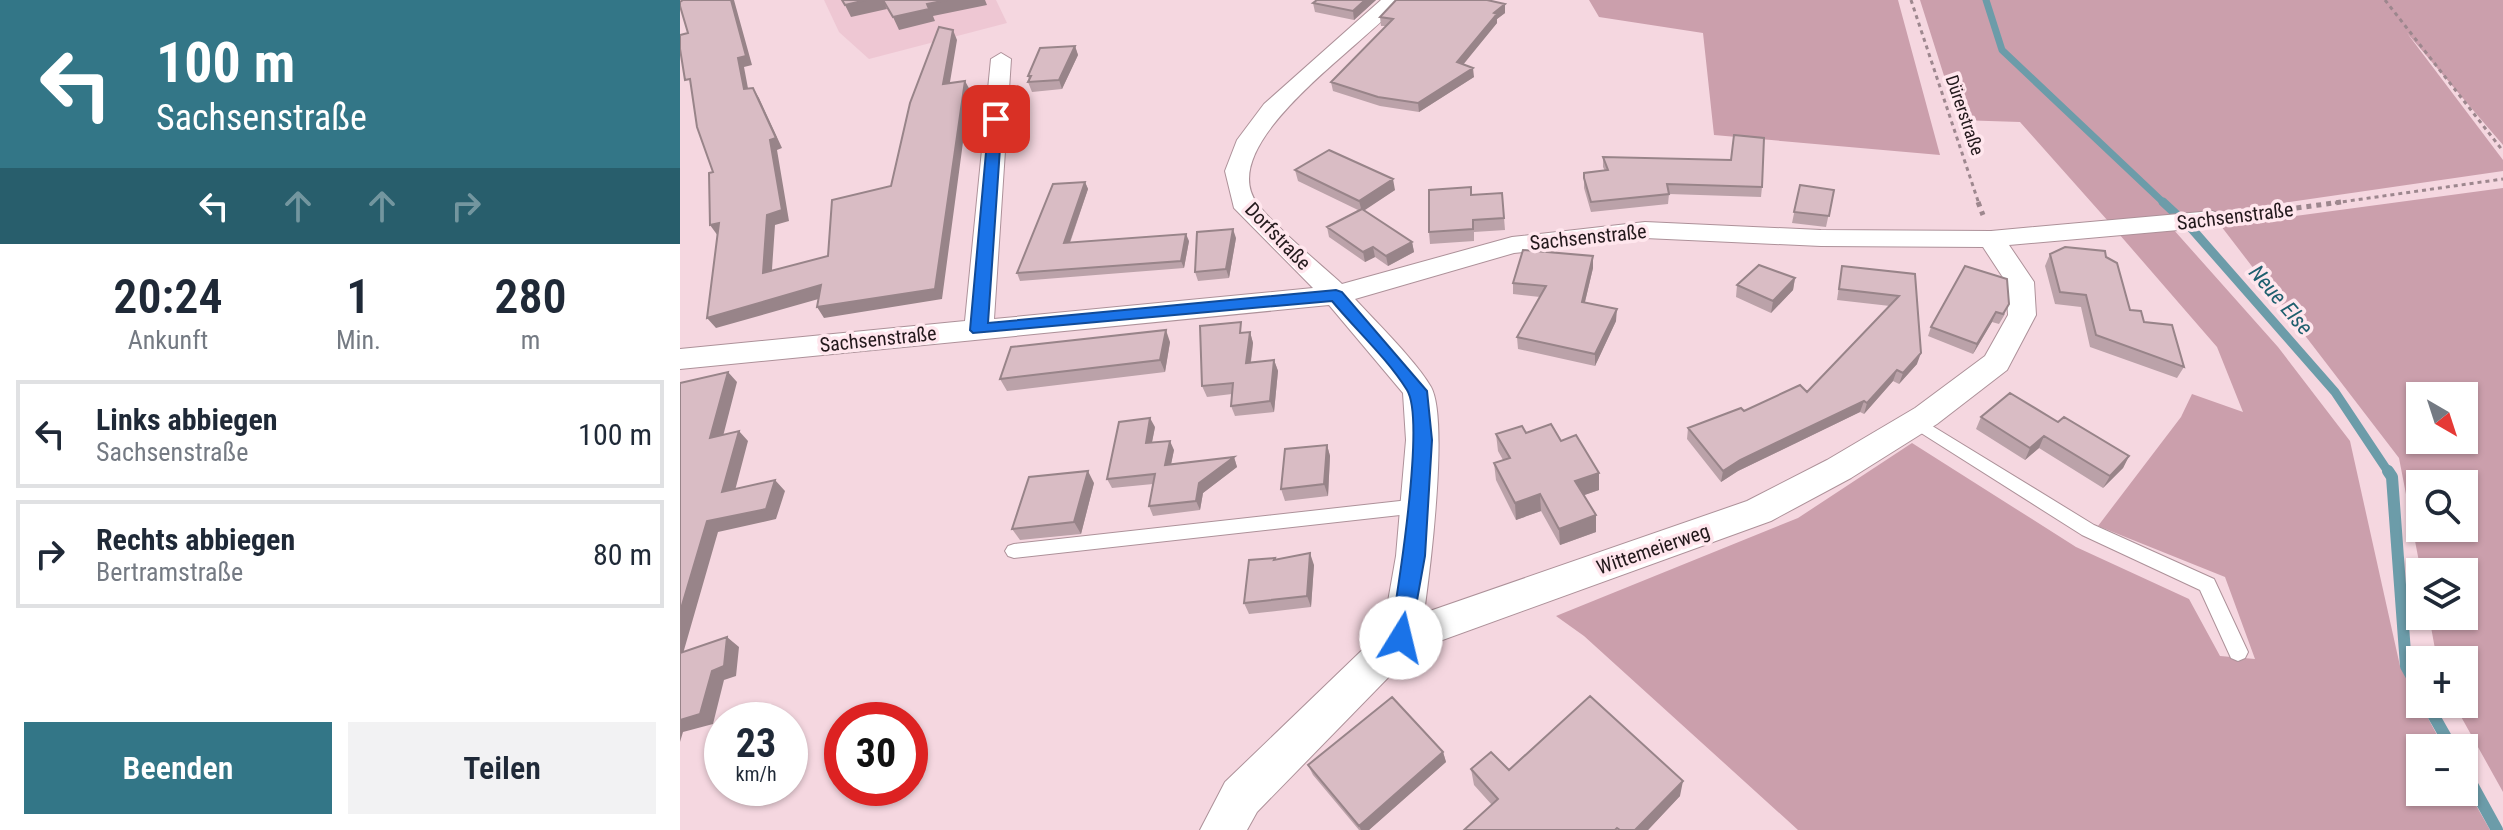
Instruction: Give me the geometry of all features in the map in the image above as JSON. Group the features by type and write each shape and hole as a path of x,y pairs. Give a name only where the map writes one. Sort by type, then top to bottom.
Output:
{"street":[{"name":"Dorfstraße","path":"1392,0 1272,109 1249,140 1237,171 1243,203 1336,295 1418,391 1422,440 1418,506 1414,556 1401,638"},
{"path":"979,330 1001,59"},
{"name":"Sachsenstraße","path":"680,359 1336,295 1512,245 1645,230 1821,238 1991,239 2212,219"},
{"name":"Wittemeierweg","path":"1222,830 1241,797 1401,638 1759,511 1839,469 1916,422 1996,363 2022,315 2020,282 1991,239"}],"lane":[{"path":"1916,422 2088,530 2207,585 2238,652"},
{"path":"1014,551 1418,506"}],"path":[{"name":"Dürerstraße","path":"1911,0 1991,239"},
{"path":"2385,0 2503,151"},
{"name":"Sachsenstraße","path":"2212,219 2503,179"}],"shaded area":[{"path":"824,0 996,0 1007,23 869,59 839,32"},
{"path":"1589,0 1898,0 1940,155 1714,135 1703,33 1599,17"},
{"path":"1920,0 2503,0 2503,145 2407,33 2503,160 2503,171 2207,214 2108,221 2020,122 1958,120"},
{"path":"2503,188 2503,792 2478,747 2478,734 2471,734 2462,718 2478,718 2478,646 2434,646 2432,630 2478,630 2478,558 2418,558 2415,542 2478,542 2478,470 2406,470 2406,494 2399,458 2221,226"},
{"path":"2173,229 2278,347 2350,441 2400,666 2406,677 2406,718 2428,718 2436,734 2406,734 2406,806 2476,806 2490,830 1798,830 1584,636 1556,616 1798,518 1912,443 2076,547 2189,599 2220,656 2255,659 2225,577 2098,526 2181,417 2192,394 2243,412 2217,347 2119,234"}],"building":[{"path":"683,0 731,0 746,56 738,58 744,89 753,88 776,138 770,140 782,210 767,215 763,273 828,256 832,200 891,186 910,103 939,27 953,30 943,84 965,81 935,289 817,307 821,285 707,318 719,223 710,225 709,173 713,172 697,127 690,79 685,80 680,49 680,35 688,33 680,6"},
{"path":"842,0 866,0 845,5"},
{"path":"883,0 947,0 927,4 929,9 893,17"},
{"path":"1317,0 1365,0 1353,11 1313,3"},
{"path":"1396,0 1487,0 1505,4 1494,13 1497,14 1457,62 1473,68 1418,103 1378,97 1331,82 1393,19 1380,17"},
{"path":"1075,46 1059,80 1028,82 1040,48"},
{"path":"1734,135 1764,138 1762,187 1667,184 1669,194 1591,202 1584,173 1608,170 1603,157 1731,160"},
{"path":"1329,150 1393,179 1359,201 1295,170"},
{"path":"1085,182 1064,243 1186,234 1181,261 1017,273 1053,184"},
{"path":"1800,185 1834,190 1829,216 1794,212"},
{"path":"1471,187 1471,195 1502,193 1504,218 1473,220 1473,229 1429,232 1429,190"},
{"path":"1362,209 1412,242 1386,256 1373,247 1363,252 1327,227"},
{"path":"1233,229 1226,269 1195,272 1197,232"},
{"path":"2065,247 2105,251 2106,257 2117,263 2130,310 2141,311 2144,322 2172,325 2184,367 2096,335 2086,295 2060,292 2050,254"},
{"path":"1523,250 1593,256 1582,302 1617,309 1595,354 1517,337 1546,286 1513,283"},
{"path":"1759,265 1795,278 1773,301 1737,285"},
{"path":"1842,266 1915,274 1921,353 1903,373 1897,370 1867,403 1864,401 1723,471 1688,428 1741,408 1744,411 1800,385 1807,392 1899,296 1839,289"},
{"path":"1965,266 2007,279 2009,304 2003,314 1996,312 1977,344 1931,327"},
{"path":"1241,322 1240,333 1250,332 1246,363 1274,360 1270,401 1231,406 1233,383 1202,386 1200,326"},
{"path":"1166,330 1160,360 1000,379 1011,347"},
{"path":"728,372 710,438 739,431 722,492 775,480 766,509 707,521 680,612 680,383"},
{"path":"2010,393 2058,422 2064,417 2129,456 2110,476 2044,436 2030,448 1981,417"},
{"path":"1150,418 1146,443 1170,441 1165,465 1234,457 1199,483 1196,501 1149,506 1155,474 1107,479 1119,422"},
{"path":"1551,424 1561,441 1576,435 1599,473 1575,481 1596,515 1559,529 1540,494 1515,503 1494,463 1510,458 1496,434 1522,426 1526,433"},
{"path":"1327,445 1324,484 1281,489 1285,449"},
{"path":"1088,471 1074,522 1012,529 1029,477"},
{"path":"1310,553 1307,596 1244,603 1249,560 1274,560"},
{"path":"727,637 724,666 712,671 700,714 680,720 680,653"},
{"path":"1590,696 1683,781 1635,830 1464,830 1498,799 1471,769 1491,752 1509,770"},
{"path":"1392,697 1443,752 1359,826 1308,765"}],"waterway":[{"name":"Neue Else","path":"1986,0 2002,50 2165,204"},
{"name":"Neue Else","path":"2163,202 2192,229 2335,392 2389,473"},
{"name":"Neue Else","path":"2388,471 2392,477 2406,666"},
{"name":"Neue Else","path":"2435,718 2444,734"},
{"name":"Neue Else","path":"2478,795 2497,830"}],"route":[{"path":"996,119 979,330 1336,295 1418,391 1422,440 1419,484 1414,556 1401,638"}]}
